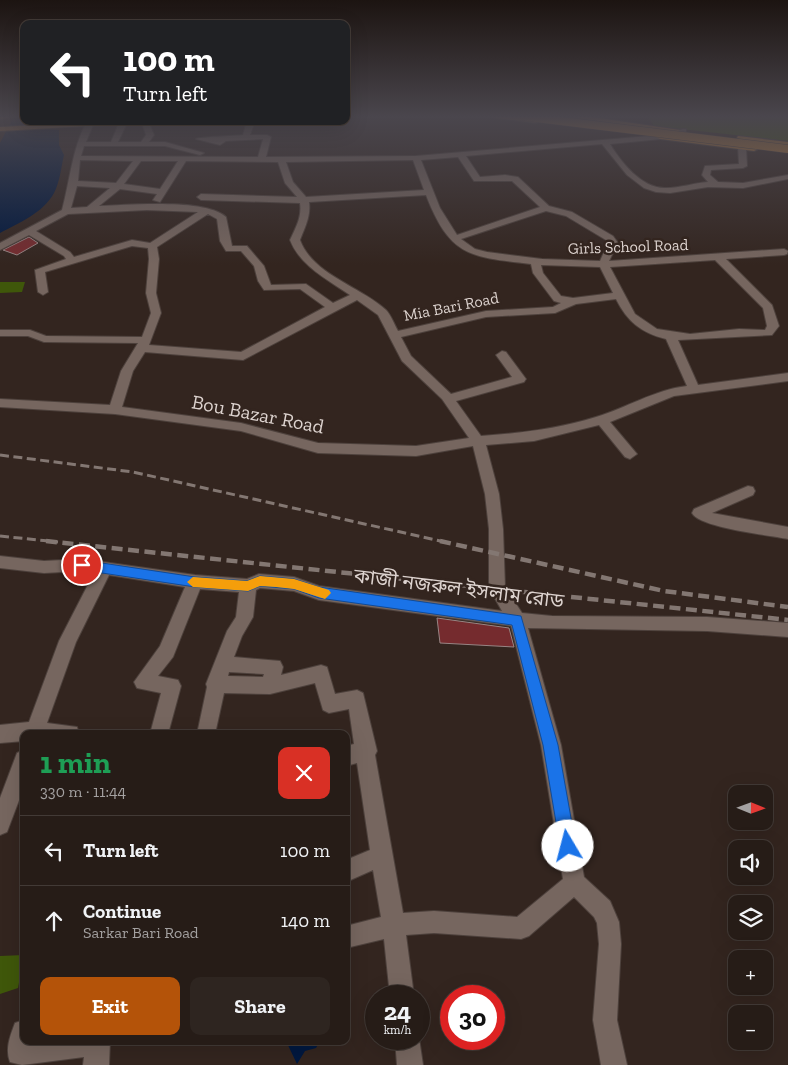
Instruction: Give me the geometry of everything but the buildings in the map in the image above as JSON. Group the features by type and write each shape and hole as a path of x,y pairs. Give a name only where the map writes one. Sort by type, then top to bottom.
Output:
{"street":[{"path":"70,213 75,166"},
{"path":"90,209 118,186 133,166"},
{"path":"152,208 179,166"},
{"path":"283,166 286,180 304,200 306,206 304,224 295,240 300,253 316,267 383,313 406,358 449,399 478,441 492,494 496,529 497,588 517,620 551,745 574,883 602,908 608,922 610,944 605,1020 614,1065"},
{"name":"Girls School Road","path":"419,166 428,192 455,238 468,250 536,262 604,265 666,262 717,256 787,254"},
{"path":"468,166 477,179 484,181 508,177 515,179 546,208 569,214 610,238 613,243 605,256 604,265 630,315 649,331 670,336 704,337 740,332 768,334 773,326 768,307 717,256"},
{"path":"621,166 658,190 714,184 729,186 753,185 788,177"},
{"path":"714,184 706,175 708,168 741,166"},
{"path":"74,183 162,192"},
{"path":"200,197 304,200 428,192"},
{"path":"0,247 29,231 70,213 90,209 152,208 208,210 220,216 222,220 222,232 226,247 229,249 244,248 259,266 263,281 268,288 302,286 333,308"},
{"path":"455,238 487,230 516,217 546,208"},
{"path":"43,292 40,270 132,243 152,246 208,210"},
{"path":"29,231 67,254 72,261"},
{"path":"115,410 127,371 143,344 156,313 151,293 154,259 152,246"},
{"path":"536,262 538,273 558,299 573,301"},
{"name":"Mia Bari Road","path":"393,334 486,314 555,310 573,301 621,295"},
{"path":"0,333 30,333 44,339 143,344 243,356 292,328 358,296"},
{"path":"528,311 536,323"},
{"path":"670,336 694,389"},
{"path":"449,399 520,379 502,355"},
{"name":"Bou Bazar Road","path":"0,402 115,410 241,427 318,448 416,451 478,441 534,436 602,420 672,392 788,377"},
{"path":"602,420 609,431 630,454"},
{"path":"748,491 699,513 706,518 788,533"},
{"name":"কাজী নজরুল ইসলাম রোড","path":"0,562 44,568 82,565 195,582 248,586 260,581 294,584 319,593 517,620 552,623 707,624 788,630"},
{"path":"36,730 68,641 104,569"},
{"path":"161,730 172,686 143,682 166,651 195,582"},
{"path":"207,730 215,684 235,631 241,628 244,620 248,586"},
{"path":"222,664 274,667 270,686"},
{"path":"215,684 270,686 321,674 329,704 357,700 367,751 394,926 401,985"},
{"path":"0,734 20,733"},
{"path":"350,755 367,751"},
{"path":"0,825 20,771"},
{"path":"350,869 382,856"},
{"path":"350,936 394,926 434,922 521,928 574,883"},
{"path":"21,1045 19,1053 97,1050"},
{"path":"408,1050 410,1065"}],"green space":[{"path":"0,282 25,282 22,292 0,293"},
{"path":"20,955 18,988 0,994 0,956"}],"water":[{"path":"0,166 62,166 58,184 44,206 30,217 0,233"},
{"path":"288,1045 318,1045 316,1048 305,1051 297,1064"}],"railway":[{"path":"0,455 133,472 445,542"},
{"path":"0,536 58,542"},
{"path":"46,541 788,620"},
{"path":"440,541 664,591 788,607"}],"slow traffic":[{"path":"193,582 248,586 260,581 276,582 294,584 319,593 325,593"}],"route":[{"path":"82,565 195,582 248,586 260,581 294,584 319,593 517,620 529,657 534,684 551,745 568,846"}]}
